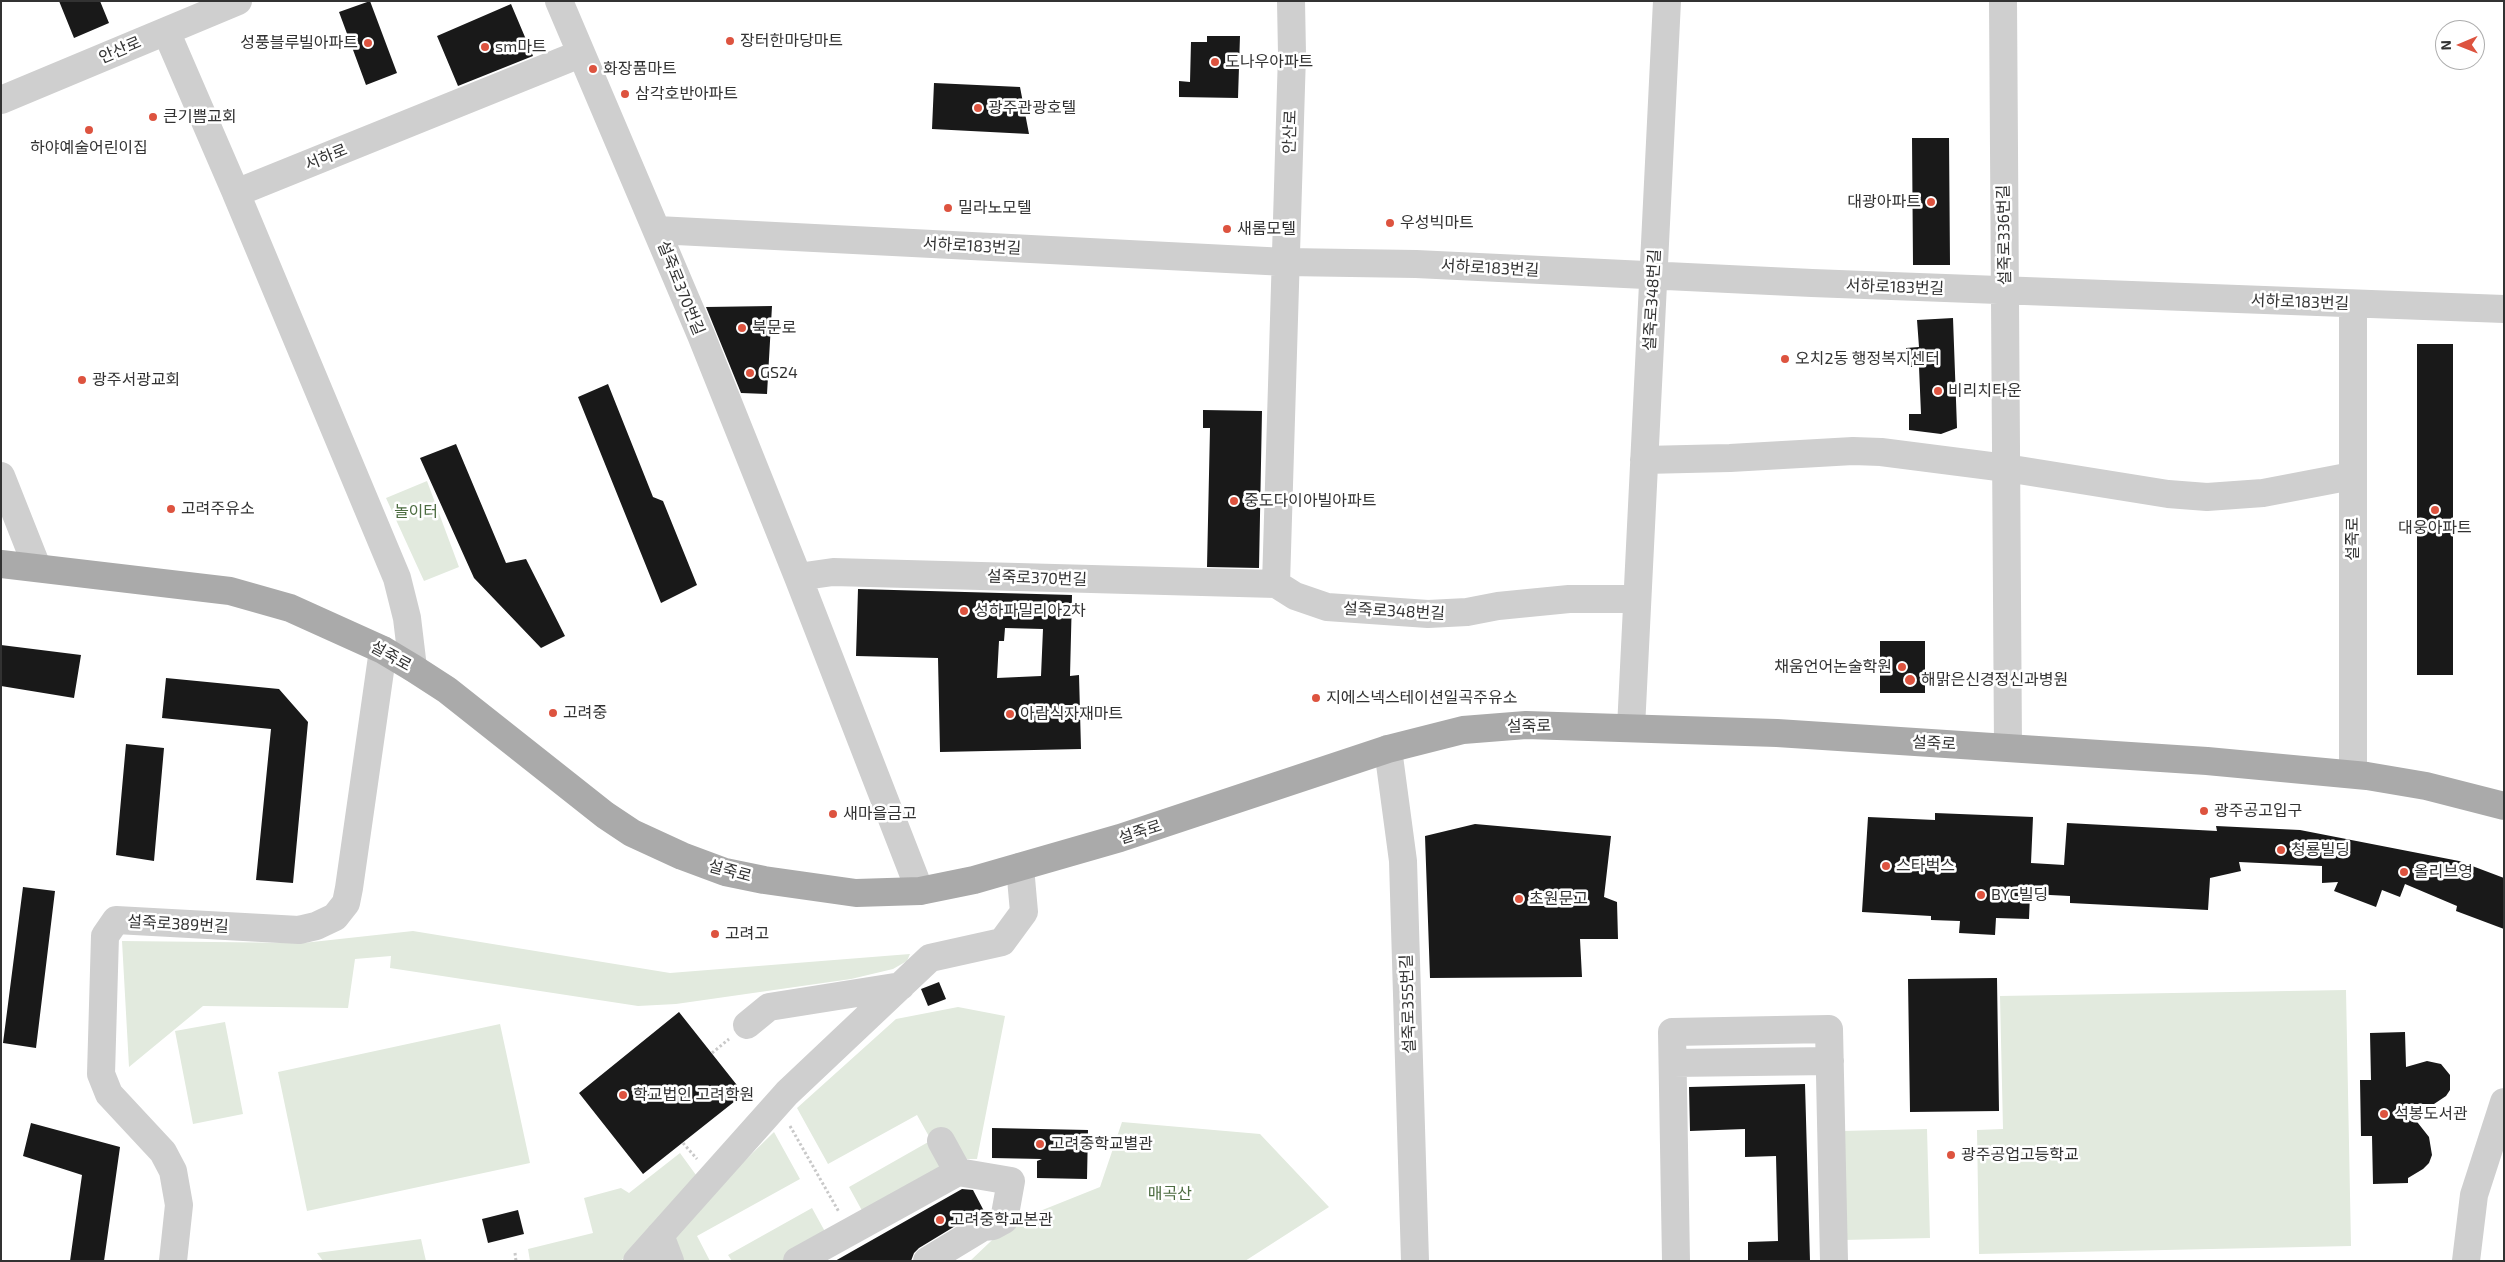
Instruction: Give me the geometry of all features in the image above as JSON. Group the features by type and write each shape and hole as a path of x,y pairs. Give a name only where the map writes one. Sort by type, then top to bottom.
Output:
{"main road":[{"name":"설죽로","path":"1,564 230,591 290,608 383,650 447,690 605,815 632,833 682,856 725,872 856,892 920,891 974,880 1120,838 1388,749 1463,730 1526,725 1777,733 2207,761 2353,774 2426,786 2504,806"}],"street":[{"name":"안산로","path":"1,100 238,1"},
{"name":"설죽로370번길","path":"559,1 580,54 657,230 798,576 920,891"},
{"name":"안산로","path":"1286,262 1292,54 1291,1"},
{"name":"설죽로348번길","path":"1631,728 1667,1"},
{"name":"설죽로336번길","path":"2002,1 2008,747"},
{"path":"166,31 398,578 407,618 413,668"},
{"name":"서하로","path":"236,193 580,54"},
{"name":"서하로183번길","path":"657,230 1286,262 1416,264 2005,291 2504,309"},
{"path":"1276,584 1282,340 1286,262"},
{"name":"설죽로","path":"2353,304 2353,774"},
{"path":"1644,460 1730,458 1853,451 2006,468 2168,494 2208,497 2263,493 2352,476"},
{"path":"1,476 37,567"},
{"name":"설죽로370번길","path":"798,576 833,572 1276,584"},
{"name":"설죽로348번길","path":"1276,584 1294,596 1327,607 1428,614 1467,612 1498,606 1569,599 1637,599"},
{"name":"설죽로389번길","path":"173,1261 179,1205 173,1171 163,1152 109,1094 101,1074 104,936 116,920 299,930 335,917 346,903 349,888 383,650"},
{"name":"설죽로355번길","path":"1388,749 1403,861 1415,1261"},
{"path":"637,1261 777,1104 930,958 1002,942 1024,912 1020,867"},
{"path":"747,1025 769,1007 901,986"},
{"path":"1676,1261 1672,1032 1829,1029 1834,1261"},
{"path":"2466,1261 2474,1195 2504,1102"},
{"path":"941,1142 958,1172"},
{"path":"797,1261 958,1172 1011,1181 1004,1220 993,1226 983,1227 927,1261"},
{"path":"660,1235 670,1261"}],"path":[{"path":"777,1104 851,1231"},
{"path":"515,1253 516,1261"}],"green space":[{"name":"놀이터","path":"427,481 459,567 424,581 386,498"},
{"path":"413,931 670,973 910,954 907,961 893,969 851,979 676,1004 638,1006 390,968 391,956 355,959 348,1008 203,1006 129,1067 122,941 303,943"},
{"path":"2346,990 2351,1246 1979,1254 1977,1130 2003,1129 2000,996"},
{"path":"958,1007 1005,1016 977,1159 966,1159 931,1140 917,1115 828,1164 797,1108 896,1019"},
{"path":"225,1022 243,1114 193,1124 175,1031"},
{"path":"500,1024 530,1163 307,1211 278,1072"},
{"name":"매곡산","path":"1122,1122 1260,1134 1329,1207 1245,1261 970,1261 1010,1223 1100,1187"},
{"path":"1927,1129 1930,1238 1843,1240 1841,1131"},
{"path":"774,1132 800,1179 697,1236 710,1261 681,1261 670,1234"},
{"path":"930,1141 947,1170 865,1216 849,1187"},
{"path":"680,1153 696,1175 621,1261 530,1261 528,1249 593,1233 584,1198 621,1188 629,1193"},
{"path":"812,1208 828,1237 786,1261 732,1261 728,1255"},
{"path":"421,1239 426,1261 323,1261 317,1253"}],"building":[{"path":"59,1 100,1 109,23 74,38"},
{"name":"성풍블루빌아파트","path":"370,1 397,73 366,85 339,12"},
{"name":"sm마트","path":"511,4 533,56 458,86 437,36"},
{"name":"도나우아파트","path":"1207,36 1240,36 1238,98 1179,97 1179,81 1190,82 1191,42 1207,42"},
{"name":"광주관광호텔","path":"934,83 1020,87 1029,134 932,129"},
{"name":"대광아파트","path":"1912,138 1949,138 1950,265 1913,265"},
{"path":"772,306 767,394 741,393 706,307"},
{"name":"비리치타운","path":"1953,318 1957,428 1941,434 1909,430 1909,414 1921,414 1919,367 1906,367 1906,348 1919,347 1917,320"},
{"name":"대웅아파트","path":"2417,344 2453,344 2453,675 2417,675"},
{"path":"608,384 653,497 663,501 697,585 661,603 578,397"},
{"name":"중도다이아빌아파트","path":"1203,410 1262,411 1259,568 1207,567 1210,428 1203,428"},
{"path":"456,444 506,563 526,559 565,636 541,648 474,578 420,458"},
{"path":"858,589 1072,595 1070,676 1079,675 1081,749 940,752 938,658 856,656","holes":["1005,628 1043,629 1041,676 997,678 999,641 1004,641"]},
{"name":"채움언어논술학원","path":"1880,641 1925,641 1925,693 1880,693"},
{"path":"1,645 81,655 74,698 1,686"},
{"path":"166,678 279,689 308,722 293,883 256,880 271,729 162,718"},
{"path":"126,744 164,748 154,861 116,855"},
{"path":"1935,813 2033,817 2031,863 2064,865 2067,823 2217,831 2216,826 2300,830 2459,861 2504,878 2504,929 2456,911 2457,906 2405,884 2400,897 2382,890 2376,907 2334,891 2338,882 2322,883 2322,866 2239,862 2241,871 2210,878 2208,910 2070,903 2070,896 2030,894 2029,919 1996,918 1995,935 1959,933 1960,921 1931,920 1931,916 1862,912 1868,817 1935,820"},
{"name":"초원문고","path":"1475,824 1611,836 1604,897 1617,902 1618,939 1580,939 1582,977 1430,978 1425,836"},
{"path":"23,887 55,891 36,1048 3,1043"},
{"path":"1997,978 1999,1111 1910,1112 1908,979"},
{"path":"939,982 946,999 928,1006 921,989"},
{"path":"679,1012 744,1094 643,1174 579,1093"},
{"name":"석봉도서관","path":"2405,1032 2406,1067 2427,1061 2441,1064 2450,1075 2450,1090 2446,1096 2434,1104 2403,1104 2429,1137 2432,1155 2429,1163 2408,1178 2408,1183 2373,1184 2372,1136 2361,1136 2360,1080 2371,1080 2370,1033"},
{"path":"1805,1084 1810,1261 1748,1261 1748,1242 1778,1241 1776,1156 1745,1157 1745,1129 1690,1131 1689,1087"},
{"path":"31,1123 120,1147 104,1261 70,1261 82,1175 23,1156"},
{"name":"고려중학교별관","path":"992,1128 1088,1130 1087,1179 1037,1178 1037,1161 1042,1159 992,1158"},
{"name":"고려중학교본관","path":"962,1189 973,1190 984,1211 975,1214 919,1248 914,1253 911,1261 835,1261"},
{"path":"518,1210 524,1234 488,1243 482,1219"}],"place":[{"name":"장터한마당마트","path":"730,41"},
{"name":"성풍블루빌아파트","path":"368,43"},
{"name":"sm마트","path":"485,47"},
{"name":"도나우아파트","path":"1215,62"},
{"name":"화장품마트","path":"593,69"},
{"name":"삼각호반아파트","path":"625,94"},
{"name":"광주관광호텔","path":"978,108"},
{"name":"큰기쁨교회","path":"153,117"},
{"name":"하야예술어린이집","path":"89,130"},
{"name":"대광아파트","path":"1931,202"},
{"name":"밀라노모텔","path":"948,208"},
{"name":"우성빅마트","path":"1390,223"},
{"name":"새롬모텔","path":"1227,229"},
{"name":"북문로","path":"742,328"},
{"name":"오치2동 행정복지센터","path":"1785,359"},
{"name":"GS24","path":"750,373"},
{"name":"광주서광교회","path":"82,380"},
{"name":"비리치타운","path":"1938,391"},
{"name":"중도다이아빌아파트","path":"1234,501"},
{"name":"고려주유소","path":"171,509"},
{"name":"대웅아파트","path":"2435,510"},
{"name":"성하파밀리아2차","path":"964,611"},
{"name":"채움언어논술학원","path":"1902,667"},
{"name":"해맑은신경정신과병원","path":"1910,680"},
{"name":"지에스넥스테이션일곡주유소","path":"1316,698"},
{"name":"고려중","path":"553,713"},
{"name":"아람식자재마트","path":"1010,714"},
{"name":"광주공고입구","path":"2204,811"},
{"name":"새마을금고","path":"833,814"},
{"name":"청룡빌딩","path":"2281,850"},
{"name":"스타벅스","path":"1886,866"},
{"name":"올리브영","path":"2404,872"},
{"name":"BYC빌딩","path":"1981,895"},
{"name":"초원문고","path":"1519,899"},
{"name":"고려고","path":"715,934"},
{"name":"학교법인 고려학원","path":"623,1095"},
{"name":"석봉도서관","path":"2384,1114"},
{"name":"고려중학교별관","path":"1040,1144"},
{"name":"광주공업고등학교","path":"1951,1155"},
{"name":"고려중학교본관","path":"940,1220"}]}
